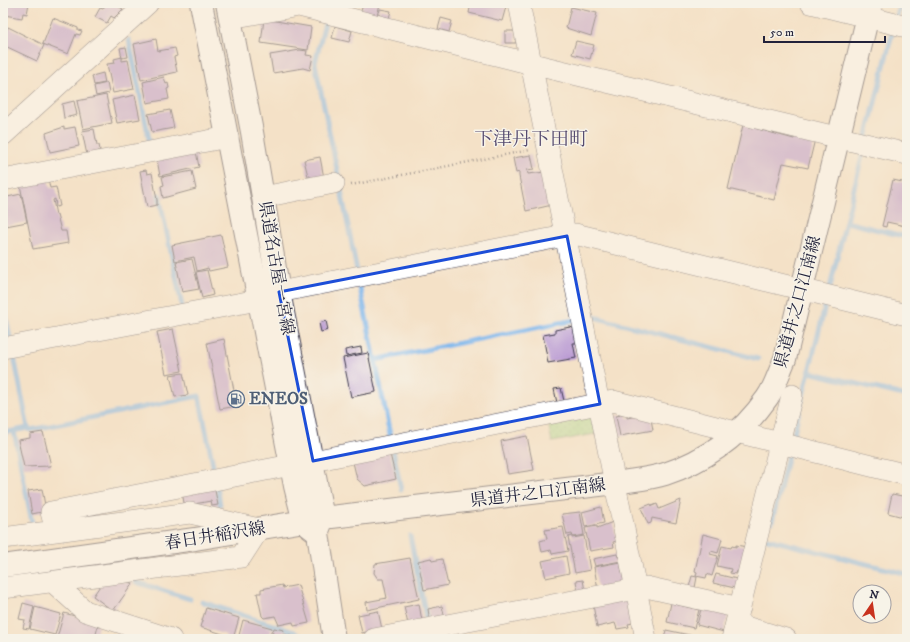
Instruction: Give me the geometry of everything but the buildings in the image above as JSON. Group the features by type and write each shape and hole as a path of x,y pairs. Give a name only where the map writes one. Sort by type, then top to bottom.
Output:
{"main road":[{"name":"県道名古屋一宮線","path":"201,3 291,465 315,524"},
{"name":"県道名古屋一宮線","path":"228,10 279,292 313,461 315,524"},
{"name":"県道井之口江南線","path":"315,524 616,483 664,474 699,460 724,444 768,398 785,360 870,10"},
{"name":"春日井稲沢線","path":"3,566 195,540 259,529 315,524"},
{"path":"315,524 334,639"}],"street":[{"path":"3,134 12,116 148,3"},
{"path":"519,3 567,236 646,639"},
{"path":"811,3 870,10 907,26"},
{"path":"228,10 299,6 532,64 907,154"},
{"path":"3,180 228,138"},
{"path":"263,197 334,183"},
{"path":"279,292 576,234 907,315"},
{"path":"3,348 258,300"},
{"path":"736,624 792,395"},
{"path":"313,461 613,401 907,475"},
{"path":"56,531 52,512 291,465"},
{"path":"3,538 190,513 259,529 241,557 3,588"},
{"path":"53,582 85,611 171,639"},
{"path":"374,639 646,587 736,624 786,639"}],"path":[{"path":"334,183 339,188 549,146"}],"highlighted area":[{"path":"567,236 600,404 313,461 279,292"}],"green space":[{"path":"588,409 600,433 552,442 547,417"}],"waterway":[{"path":"896,20 900,3"},
{"path":"325,23 315,63 339,179"},
{"path":"866,139 893,30"},
{"path":"129,40 150,144"},
{"path":"829,291 863,152"},
{"path":"341,190 357,271"},
{"path":"159,195 182,306"},
{"path":"846,222 907,237"},
{"path":"359,283 375,360"},
{"path":"3,301 10,337"},
{"path":"792,441 826,302"},
{"path":"594,317 758,359"},
{"path":"391,440 375,360 575,320"},
{"path":"3,433 28,428 13,351"},
{"path":"809,372 907,396"},
{"path":"28,428 30,430 199,396 215,475"},
{"path":"14,431 33,528"},
{"path":"393,450 401,490"},
{"path":"772,522 789,451"},
{"path":"217,485 220,505"},
{"path":"410,536 427,622"},
{"path":"767,539 907,574"},
{"path":"133,577 136,582 190,599"},
{"path":"202,602 294,632 304,639"},
{"path":"3,624 6,639"}],"place":[{"name":"ENEOS","path":"236,399"}],"district":[{"name":"下津丹下田町","path":"531,139"}]}
